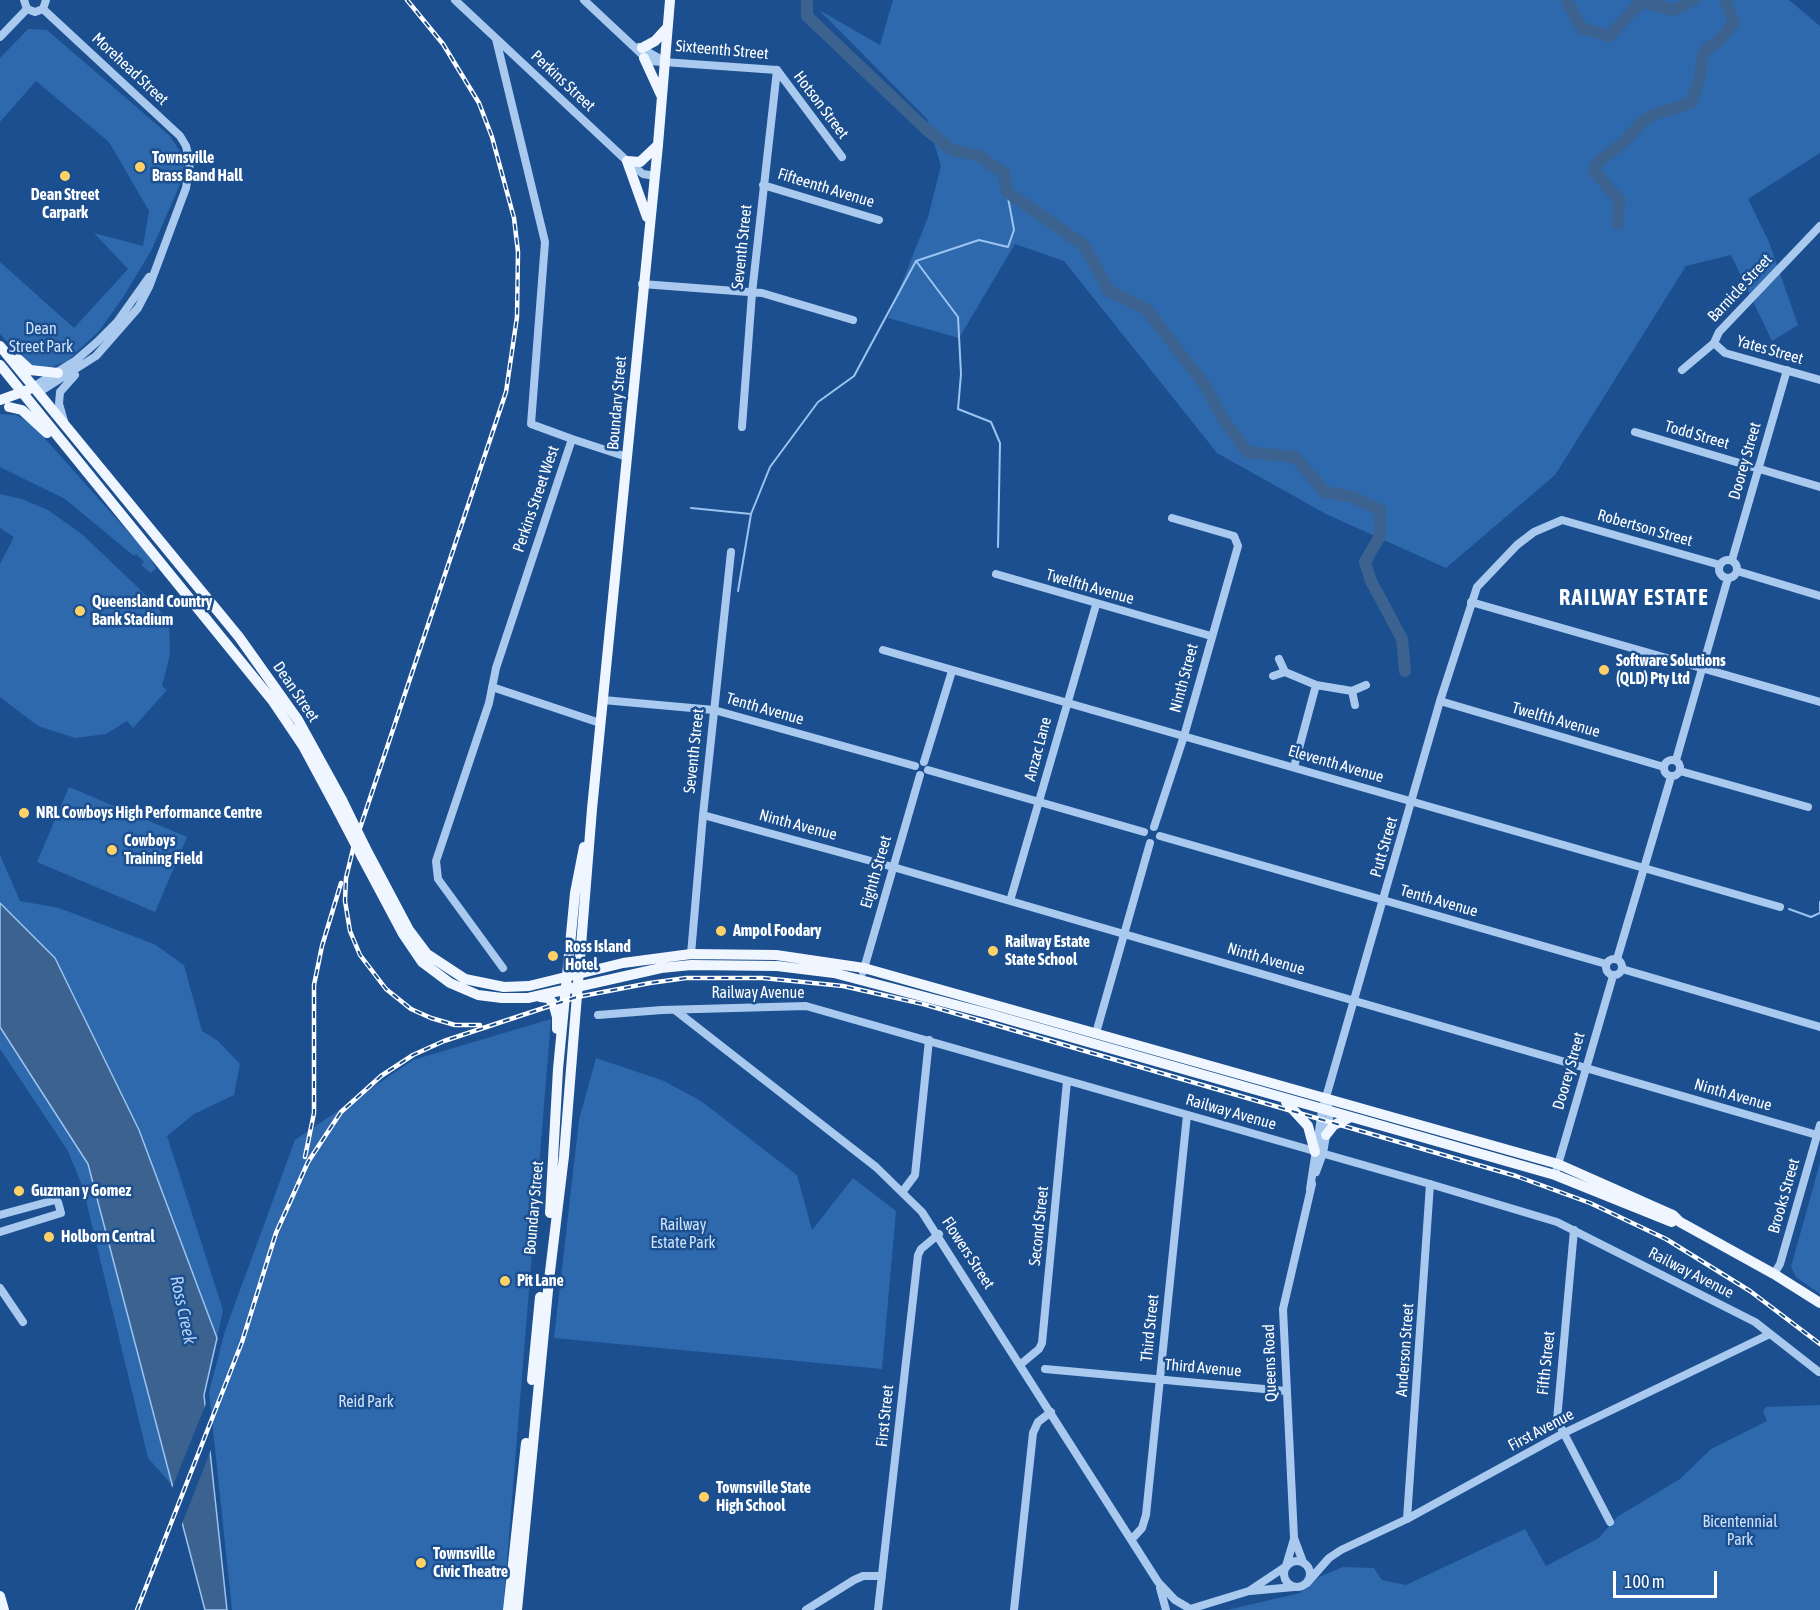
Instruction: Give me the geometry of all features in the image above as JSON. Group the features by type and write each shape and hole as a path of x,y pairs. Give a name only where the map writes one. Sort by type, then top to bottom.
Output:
{"main road":[{"name":"Boundary Street","path":"517,1610 549,1280 564,1156 592,809 642,284 658,146 670,0"},
{"path":"662,98 640,50 655,41 667,28"},
{"path":"649,223 641,194 627,161 640,162 658,146"},
{"path":"0,344 30,370 58,373"},
{"name":"Dean Street","path":"0,344 221,626 288,723 340,805"},
{"name":"Dean Street","path":"0,365 203,613 236,633 292,711 403,934 422,962 450,983 468,992 501,998 533,997 578,987"},
{"path":"3,405 36,390"},
{"path":"3,405 23,411 81,463"},
{"name":"Boundary Street","path":"508,1610 552,1194 558,1077 575,893 592,809"},
{"name":"Dean Street","path":"363,852 410,930 427,954 445,968 465,979 504,987 529,986 578,975"},
{"path":"586,888 590,921 587,957 592,964 602,968"},
{"name":"Railway Avenue","path":"578,975 602,968 691,954 776,955 863,973 1096,1033 1327,1100 1629,1194 1673,1215 1680,1222 1774,1274 1820,1303"},
{"name":"Railway Avenue","path":"578,987 651,970 691,964 777,966 863,973 1326,1112 1557,1170"},
{"path":"533,997 548,998 556,1010 558,1077"},
{"path":"1280,1098 1300,1115 1308,1126 1319,1152"},
{"path":"1326,1136 1334,1125 1350,1118"},
{"path":"0,1596 4,1610"}],"street":[{"name":"Perkins Street","path":"455,0 627,161 644,174 655,176"},
{"path":"584,0 640,50 664,61"},
{"path":"0,37 25,4 35,12 45,4"},
{"name":"Morehead Street","path":"45,4 180,136 189,155 189,179 157,264 120,325"},
{"name":"Perkins Street West","path":"496,39 545,242 531,424 572,439 496,668 435,866 438,879 503,968"},
{"name":"Sixteenth Street","path":"664,61 777,70"},
{"name":"Hotson Street","path":"777,70 842,157"},
{"name":"Seventh Street","path":"742,427 752,293 777,70"},
{"name":"Fifteenth Avenue","path":"763,185 879,220"},
{"name":"Barnicle Street","path":"1682,370 1714,343 1719,332 1820,226"},
{"path":"642,284 762,293 853,320"},
{"path":"70,432 60,412 60,396 64,386 120,325"},
{"path":"36,390 120,325"},
{"name":"Yates Street","path":"1714,343 1725,353 1820,380"},
{"path":"36,390 84,366"},
{"name":"Doorey Street","path":"1732,560 1787,370"},
{"name":"Todd Street","path":"1635,432 1820,487"},
{"path":"572,439 627,457"},
{"name":"Ninth Street","path":"1154,827 1184,736 1238,546 1234,536 1172,518"},
{"name":"Robertson Street","path":"1471,602 1481,581 1504,557 1534,532 1562,519 1720,565"},
{"name":"Seventh Street","path":"691,954 703,814 731,552"},
{"path":"1671,777 1676,776 1680,771 1676,760 1701,669 1728,578 1737,571 1736,564 1732,560 1726,560 1720,565 1720,573 1728,578"},
{"path":"1737,571 1820,596"},
{"name":"Twelfth Avenue","path":"996,574 1211,636"},
{"path":"1471,602 1820,702"},
{"name":"Putt Street","path":"1327,1100 1440,701 1471,602"},
{"name":"Anzac Lane","path":"1010,901 1096,604"},
{"name":"Eleventh Avenue","path":"883,650 1780,907"},
{"path":"1279,659 1285,672"},
{"name":"Eighth Street","path":"863,973 921,768 952,671"},
{"path":"1273,676 1285,672 1316,685 1352,691 1366,685"},
{"path":"1294,766 1316,685"},
{"path":"492,687 600,723"},
{"path":"1352,691 1355,705"},
{"name":"Tenth Avenue","path":"603,700 714,710 1144,832"},
{"name":"Twelfth Avenue","path":"1440,701 1664,767"},
{"path":"1671,777 1665,772 1664,767 1668,761 1676,760"},
{"path":"1680,771 1808,807"},
{"path":"1671,777 1617,959 1622,969 1820,1027"},
{"name":"Ninth Avenue","path":"703,814 1356,1000 1818,1135"},
{"path":"1149,827 1154,827 1160,836 1156,842 1150,843 1145,840 1144,832 1149,827"},
{"name":"Tenth Avenue","path":"1160,836 1606,964"},
{"path":"1096,1033 1150,843"},
{"path":"1617,959 1609,960 1606,964 1607,972 1613,976 1622,969"},
{"name":"Doorey Street","path":"1557,1170 1613,976"},
{"name":"Railway Avenue","path":"598,1015 806,1006 1430,1184 1553,1220 1574,1230 1755,1322 1819,1372"},
{"name":"Flowers Street","path":"675,1010 876,1167 903,1191 939,1234 1158,1582 1174,1600 1190,1609"},
{"path":"903,1191 915,1175 928,1040"},
{"name":"Second Street","path":"1021,1364 1039,1349 1042,1343 1067,1081"},
{"name":"Queens Road","path":"1319,1152 1326,1136 1327,1100"},
{"name":"Queens Road","path":"1286,1567 1294,1538 1283,1308 1326,1112"},
{"name":"Third Street","path":"1132,1539 1142,1528 1146,1515 1187,1115"},
{"name":"Brooks Street","path":"1774,1274 1780,1264 1820,1125"},
{"name":"Anderson Street","path":"1407,1519 1430,1184"},
{"path":"0,1215 55,1200 61,1213 0,1232"},
{"name":"Fifth Street","path":"1574,1230 1556,1412 1562,1434 1610,1522"},
{"name":"First Street","path":"878,1610 918,1255 930,1240 939,1234"},
{"path":"0,1288 23,1322"},
{"name":"First Avenue","path":"1304,1563 1329,1558 1407,1519 1562,1434 1770,1334"},
{"name":"Third Avenue","path":"1045,1369 1286,1391"},
{"path":"1014,1610 1033,1432 1038,1422 1051,1412"},
{"name":"Queens Road","path":"1294,1538 1304,1563"},
{"name":"First Avenue","path":"1307,1582 1329,1558"},
{"path":"1173,1610 1190,1609 1249,1591 1292,1561 1304,1563 1310,1573 1307,1582 1294,1587 1249,1591"},
{"path":"1286,1567 1285,1580 1294,1587"},
{"path":"806,1610 854,1580 863,1576 882,1576"},
{"name":"Flowers Street","path":"1158,1582 1166,1610"},
{"path":"1212,1610 1221,1601"}],"green space":[{"path":"893,0 1789,0 1820,26 1820,153 1748,199 1769,242 1798,325 1772,341 1731,255 1686,266 1555,475 1446,568 1326,514 1217,453 1064,261 1015,244 959,338 888,318 928,217 941,166 927,119 819,10 880,45"},
{"name":"Dean Street Park","path":"28,29 47,30 170,136 185,159 181,182 151,251 122,299 99,331 67,361 47,369 31,366 0,334 0,262 74,328 128,269 94,233 143,246 149,211 109,142 36,81 0,122 0,58"},
{"path":"0,414 16,415 32,424 146,552 156,568 151,573 141,565 144,562 136,554 134,556 65,499 0,467"},
{"name":"Queensland Country Bank Stadium","path":"0,494 22,499 48,510 83,535 152,601 169,622 170,654 162,686 167,690 133,728 127,721 106,734 75,738 38,726 0,697 0,564 14,537 0,528"},
{"name":"Cowboys Training Field","path":"69,787 187,837 155,912 37,862"},
{"path":"0,855 20,901 59,908 154,944 184,965 202,1031 218,1041 240,1064 234,1095 194,1114 167,1136 223,1310 217,1338 139,1130 55,958 0,903"},
{"name":"Reid Park","path":"551,1019 503,1610 232,1610 209,1392 225,1331 295,1140 413,1060"},
{"path":"0,1027 88,1164 172,1485 148,1458 83,1188 68,1151 0,1049"},
{"name":"Railway Estate Park","path":"596,1058 664,1081 701,1101 797,1175 812,1230 853,1178 896,1211 882,1369 554,1338 579,1120"},
{"path":"1820,1163 1820,1294 1796,1277 1791,1267"},
{"name":"Bicentennial Park","path":"1820,1405 1820,1610 1227,1610 1300,1593 1319,1577 1343,1567 1374,1568 1382,1580 1406,1585 1525,1529 1546,1566 1599,1538 1617,1517 1680,1479 1711,1449 1767,1421 1763,1412 1766,1407"}],"water":[{"name":"Ross Creek","path":"0,903 55,958 139,1130 217,1338 204,1395 227,1610 205,1610 88,1164 0,1027"}],"pier":[{"path":"207,1401 212,1447 180,1529 170,1493"}],"waterway":[{"path":"807,0 807,16 927,130 952,150 979,156 1004,173 1007,192 1084,245 1109,291 1146,309 1204,384 1222,417 1247,452 1295,457 1325,492 1353,497 1380,510 1380,536 1365,562 1371,581 1402,639 1405,671"},
{"path":"1566,0 1582,28 1609,36 1641,2 1674,10 1693,0"},
{"path":"1618,224 1619,200 1594,171 1598,162 1624,142 1642,122 1655,114 1691,103 1701,74 1701,61 1706,49 1720,40 1734,22 1725,0"},
{"path":"738,591 751,514 770,467 818,402 854,376 916,261 979,240 1008,247 1014,230 1007,192"},
{"path":"916,261 958,317 961,374 958,409 991,422 1000,443 998,547"},
{"path":"691,508 751,514"},
{"path":"1820,902 1820,911"},
{"path":"1789,909 1811,917 1820,913"}],"railway":[{"path":"407,0 443,44 479,103 492,137 514,218 518,252 517,317 506,392 353,849 346,878 345,901 350,931 360,955 386,989 411,1009 431,1018 455,1025 480,1025"},
{"path":"305,1157 314,1113 314,985 322,946 341,883"},
{"path":"137,1610 242,1342 276,1233 308,1162 341,1112 381,1076 413,1055 444,1041 577,997 650,983 686,978 763,978 843,986 923,1004 1516,1176 1590,1203 1666,1239 1750,1291 1820,1344"}],"place":[{"name":"Townsville Brass Band Hall","path":"140,167"},
{"name":"Dean Street Carpark","path":"65,176"},
{"name":"Queensland Country Bank Stadium","path":"80,611"},
{"name":"Software Solutions (QLD) Pty Ltd","path":"1604,670"},
{"name":"NRL Cowboys High Performance Centre","path":"24,813"},
{"name":"Cowboys Training Field","path":"112,850"},
{"name":"Ampol Foodary","path":"721,931"},
{"name":"Railway Estate State School","path":"993,951"},
{"name":"Ross Island Hotel","path":"553,956"},
{"name":"Guzman y Gomez","path":"19,1191"},
{"name":"Holborn Central","path":"49,1237"},
{"name":"Pit Lane","path":"505,1281"},
{"name":"Townsville State High School","path":"704,1497"},
{"name":"Townsville Civic Theatre","path":"421,1563"}],"district":[{"name":"RAILWAY ESTATE","path":"1634,598"}]}
